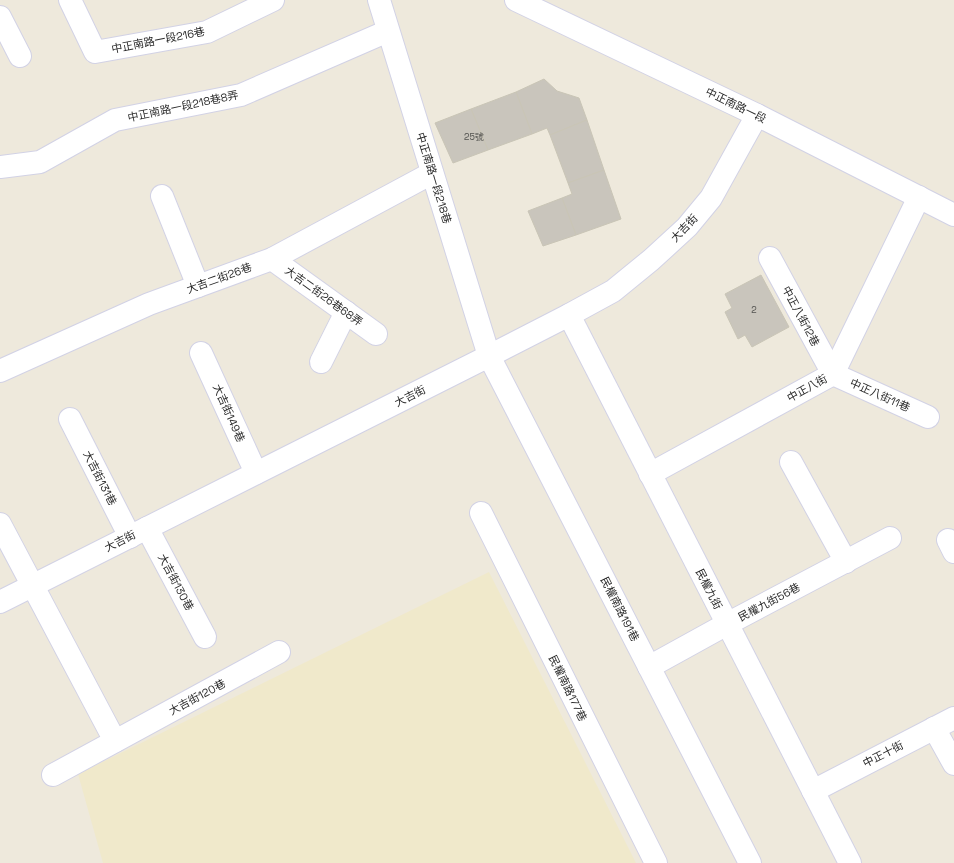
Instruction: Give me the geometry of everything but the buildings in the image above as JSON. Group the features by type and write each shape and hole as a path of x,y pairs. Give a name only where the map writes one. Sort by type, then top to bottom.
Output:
{"street":[{"name":"中正南路一段216巷","path":"70,0 95,52 207,32 273,0"},
{"name":"中正南路一段218巷","path":"379,0 489,356"},
{"name":"中正南路一段","path":"516,0 757,115 954,215"},
{"path":"0,17 20,56"},
{"name":"中正南路一段218巷8弄","path":"0,167 40,162 115,120 241,95 388,31"},
{"name":"大吉街","path":"0,602 489,356 613,291 652,260 687,227 712,198 757,115"},
{"name":"大吉二街26巷","path":"0,371 149,304 272,259 432,173"},
{"path":"162,196 198,286"},
{"name":"中正八街","path":"650,474 833,374 919,197"},
{"name":"中正八街12巷","path":"770,258 833,374"},
{"name":"大吉二街26巷68弄","path":"272,259 376,334"},
{"path":"321,362 346,312"},
{"name":"民權九街","path":"569,315 850,863"},
{"name":"大吉街149巷","path":"201,353 256,473"},
{"name":"民權南路191巷","path":"489,356 750,863"},
{"name":"中正八街11巷","path":"833,374 928,417"},
{"name":"大吉街131巷","path":"70,419 138,532"},
{"path":"791,462 846,562"},
{"name":"民權南路177巷","path":"481,513 656,863"},
{"path":"0,524 115,741"},
{"name":"大吉街130巷","path":"138,532 204,637"},
{"name":"民權九街56巷","path":"649,667 890,538"},
{"name":"大吉街120巷","path":"53,775 279,652"},
{"name":"中正十街","path":"813,791 954,718"},
{"path":"934,728 954,764"}],"shaded area":[{"path":"489,572 636,863 103,863 78,774"}]}
